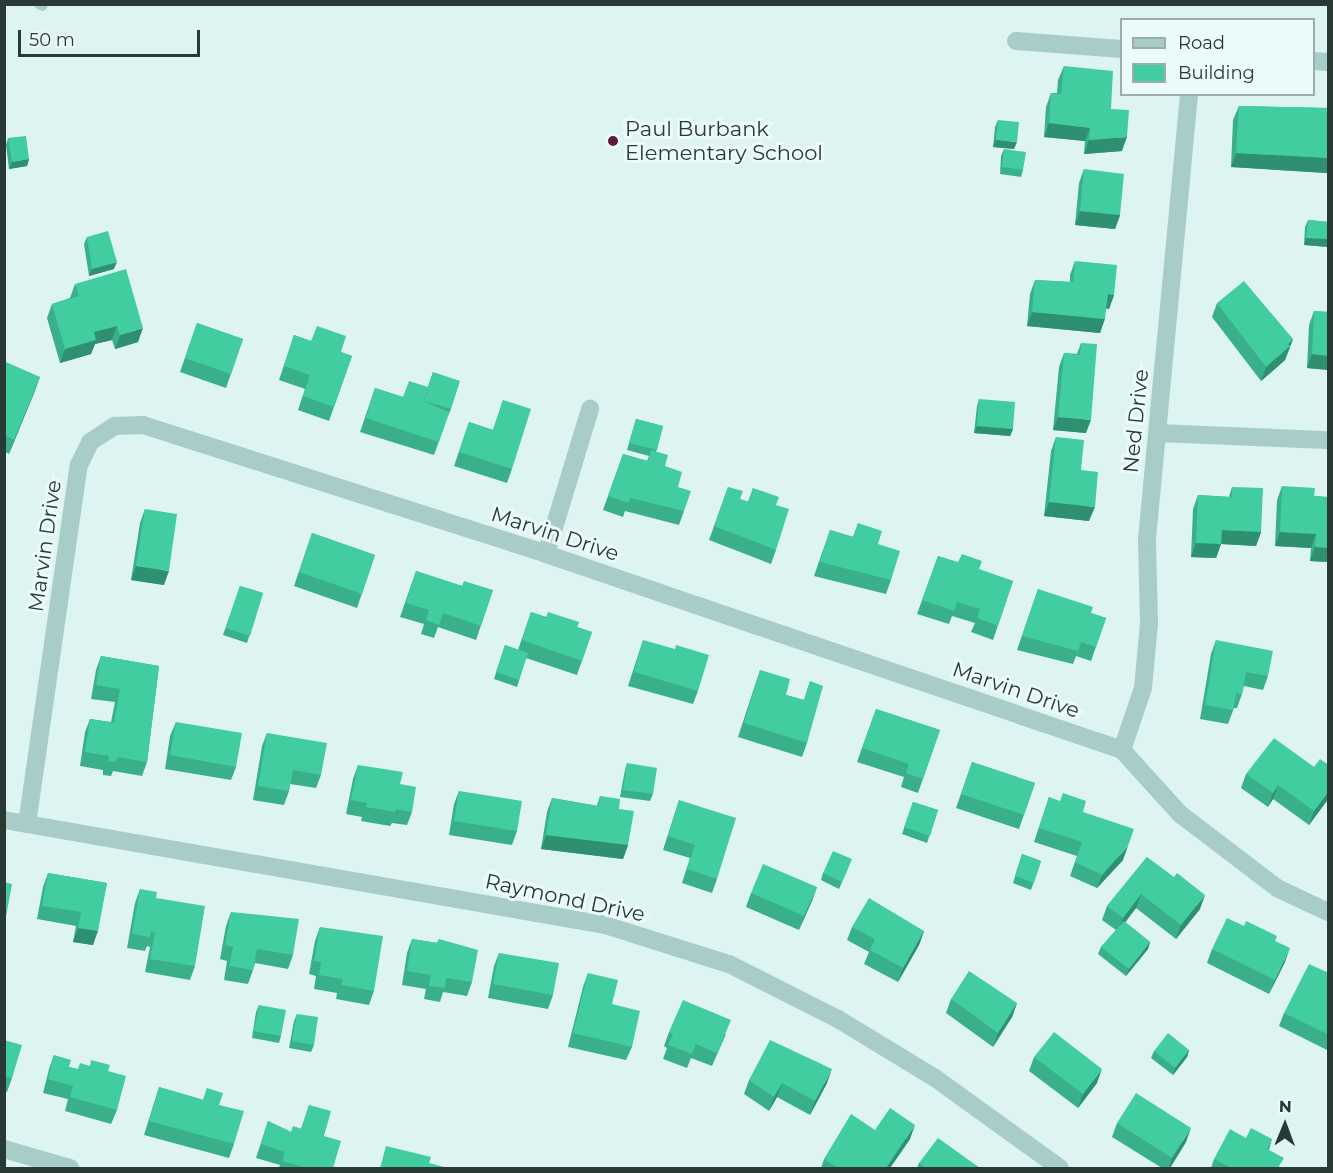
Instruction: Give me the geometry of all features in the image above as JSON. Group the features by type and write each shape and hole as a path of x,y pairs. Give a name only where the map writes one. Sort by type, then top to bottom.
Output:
{"street":[{"path":"1016,41 1120,49"},
{"name":"Ned Drive","path":"1122,750 1143,688 1149,623 1147,539 1189,96"},
{"path":"546,554 590,409"},
{"name":"Marvin Drive","path":"27,824 79,465 90,442 115,426 143,425 546,554 1122,750 1180,814 1277,888 1329,912"},
{"path":"1158,433 1329,440"},
{"name":"Raymond Drive","path":"4,820 605,925 729,964 838,1019 935,1078 1060,1168"},
{"path":"4,1149 70,1168"}],"building":[{"path":"1064,66 1113,71 1111,109 1129,110 1127,137 1089,140 1090,128 1049,123 1051,93 1061,94"},
{"path":"1239,106 1329,108 1329,158 1236,153"},
{"path":"998,120 1019,122 1017,142 996,140"},
{"path":"26,136 29,159 12,162 8,138"},
{"path":"1004,149 1026,152 1023,170 1002,167"},
{"path":"1084,169 1124,174 1120,215 1080,211"},
{"path":"1308,220 1329,222 1329,239 1306,238"},
{"path":"108,231 117,262 92,269 87,237"},
{"path":"1075,261 1117,265 1114,295 1108,294 1105,319 1032,312 1035,280 1073,282"},
{"path":"126,269 143,328 120,335 117,326 94,332 96,340 65,349 52,304 79,296 75,284"},
{"path":"1244,281 1293,339 1288,344 1290,346 1266,367 1217,303"},
{"path":"1314,311 1329,312 1329,356 1312,354"},
{"path":"197,323 243,339 231,374 185,358"},
{"path":"317,326 346,336 341,352 352,356 334,407 303,396 310,375 284,366 294,335 311,341"},
{"path":"1081,343 1097,344 1091,420 1058,417 1064,353 1080,355"},
{"path":"6,362 40,377 14,440 4,435 4,366"},
{"path":"433,372 460,381 451,409 424,401"},
{"path":"409,381 428,387 423,401 449,412 439,442 366,418 375,388 403,397"},
{"path":"979,399 1015,402 1013,429 977,426"},
{"path":"503,400 531,409 512,469 459,452 469,422 493,430"},
{"path":"636,419 663,426 657,450 629,443"},
{"path":"1056,437 1084,440 1081,470 1098,472 1095,507 1049,502"},
{"path":"651,450 668,455 665,466 682,472 678,487 691,491 684,511 630,498 628,503 608,496 623,454 648,461"},
{"path":"1282,486 1315,488 1314,496 1329,497 1329,548 1315,547 1316,534 1280,532"},
{"path":"728,487 743,491 740,499 749,502 753,488 779,497 776,505 789,509 776,550 714,526"},
{"path":"1232,487 1263,488 1261,532 1222,530 1221,544 1196,543 1198,495 1232,497"},
{"path":"145,509 177,514 169,571 136,566"},
{"path":"858,523 882,531 878,544 900,551 891,580 820,562 830,530 854,537"},
{"path":"312,533 375,555 362,594 299,572"},
{"path":"962,554 982,561 979,569 1013,581 998,626 977,618 980,609 957,602 954,611 922,600 938,556 958,562"},
{"path":"416,571 462,586 464,581 493,590 481,626 443,613 439,625 426,620 429,610 406,603"},
{"path":"240,586 263,593 250,636 226,628"},
{"path":"1038,589 1093,607 1091,613 1106,618 1096,647 1081,642 1078,651 1022,636"},
{"path":"531,612 546,618 548,612 579,622 577,628 592,632 582,661 522,640"},
{"path":"643,640 675,649 676,645 709,655 698,691 634,672"},
{"path":"1216,640 1273,651 1268,676 1246,672 1242,694 1236,693 1233,710 1205,705"},
{"path":"505,645 528,653 519,680 496,672"},
{"path":"101,656 159,666 147,762 117,757 116,762 108,761 109,756 85,752 90,719 114,723 120,689 96,685"},
{"path":"760,670 790,679 786,695 804,700 810,681 823,686 807,743 744,723"},
{"path":"876,709 940,730 923,779 906,773 909,764 862,748"},
{"path":"176,722 242,733 236,767 170,755"},
{"path":"267,733 327,743 321,775 293,770 289,791 258,786"},
{"path":"1274,738 1314,767 1320,759 1329,765 1329,791 1314,811 1278,785 1273,793 1246,774"},
{"path":"972,762 1035,783 1024,815 961,794"},
{"path":"627,763 657,768 653,794 623,790"},
{"path":"358,765 403,772 400,784 416,787 412,812 396,809 395,812 366,807 367,803 351,800"},
{"path":"459,791 522,801 517,831 454,821"},
{"path":"1063,793 1086,801 1083,812 1134,829 1128,846 1102,875 1075,862 1082,842 1039,828 1049,797 1060,801"},
{"path":"600,796 620,799 619,809 634,811 628,845 546,835 552,798 599,806"},
{"path":"679,800 736,818 717,879 687,869 695,845 668,836"},
{"path":"913,802 938,810 930,836 904,827"},
{"path":"833,851 852,859 842,882 823,873"},
{"path":"1022,854 1041,861 1034,883 1015,876"},
{"path":"1147,857 1174,877 1177,873 1205,895 1181,925 1141,894 1123,918 1107,906"},
{"path":"763,864 817,887 804,916 751,893"},
{"path":"48,873 107,883 98,931 78,928 81,912 42,906"},
{"path":"4,882 12,884 6,917 4,916"},
{"path":"140,889 157,892 156,898 205,906 195,966 150,959 155,933 151,932 150,937 132,934"},
{"path":"869,898 924,931 903,968 870,950 875,939 852,927"},
{"path":"231,912 299,919 293,955 257,949 253,970 229,966 233,947 225,945"},
{"path":"1227,918 1244,926 1246,921 1277,936 1275,941 1290,948 1275,980 1212,949"},
{"path":"1124,921 1150,942 1129,969 1101,947"},
{"path":"320,927 383,936 374,991 341,985 343,979 319,975 321,962 314,961"},
{"path":"412,939 438,943 439,939 478,950 472,982 446,978 445,988 429,986 431,975 407,971"},
{"path":"499,953 559,963 553,995 493,984"},
{"path":"1309,964 1329,973 1329,1035 1284,1013"},
{"path":"969,971 1017,1003 998,1033 951,999"},
{"path":"588,973 618,980 612,1004 640,1011 632,1047 573,1033"},
{"path":"683,1000 731,1020 717,1053 696,1044 692,1054 668,1045 673,1034 669,1032"},
{"path":"259,1005 286,1010 281,1036 254,1031"},
{"path":"297,1014 318,1017 314,1045 292,1041"},
{"path":"1054,1032 1102,1069 1083,1094 1034,1057"},
{"path":"1168,1033 1189,1050 1175,1068 1154,1051"},
{"path":"4,1040 22,1045 12,1078 4,1076"},
{"path":"770,1040 832,1069 815,1101 782,1083 774,1097 749,1080"},
{"path":"54,1055 71,1060 69,1067 78,1069 80,1063 90,1066 91,1060 110,1065 108,1071 126,1076 117,1110 70,1097 73,1086 48,1079"},
{"path":"159,1087 204,1100 207,1088 223,1093 219,1105 244,1111 234,1144 149,1121"},
{"path":"1136,1093 1191,1128 1172,1158 1117,1123"},
{"path":"309,1105 331,1111 324,1136 341,1141 333,1168 307,1168 282,1161 285,1152 261,1144 268,1121 291,1132 293,1126 302,1129"},
{"path":"890,1108 915,1125 886,1168 838,1168 824,1159 851,1114 875,1130"},
{"path":"1251,1128 1272,1139 1267,1149 1284,1158 1278,1168 1232,1168 1214,1159 1230,1129 1246,1138"},
{"path":"938,1138 980,1168 926,1168 919,1163"},
{"path":"386,1146 431,1157 429,1163 448,1168 380,1168"}],"place":[{"name":"Paul Burbank Elementary School","path":"613,141"}]}
